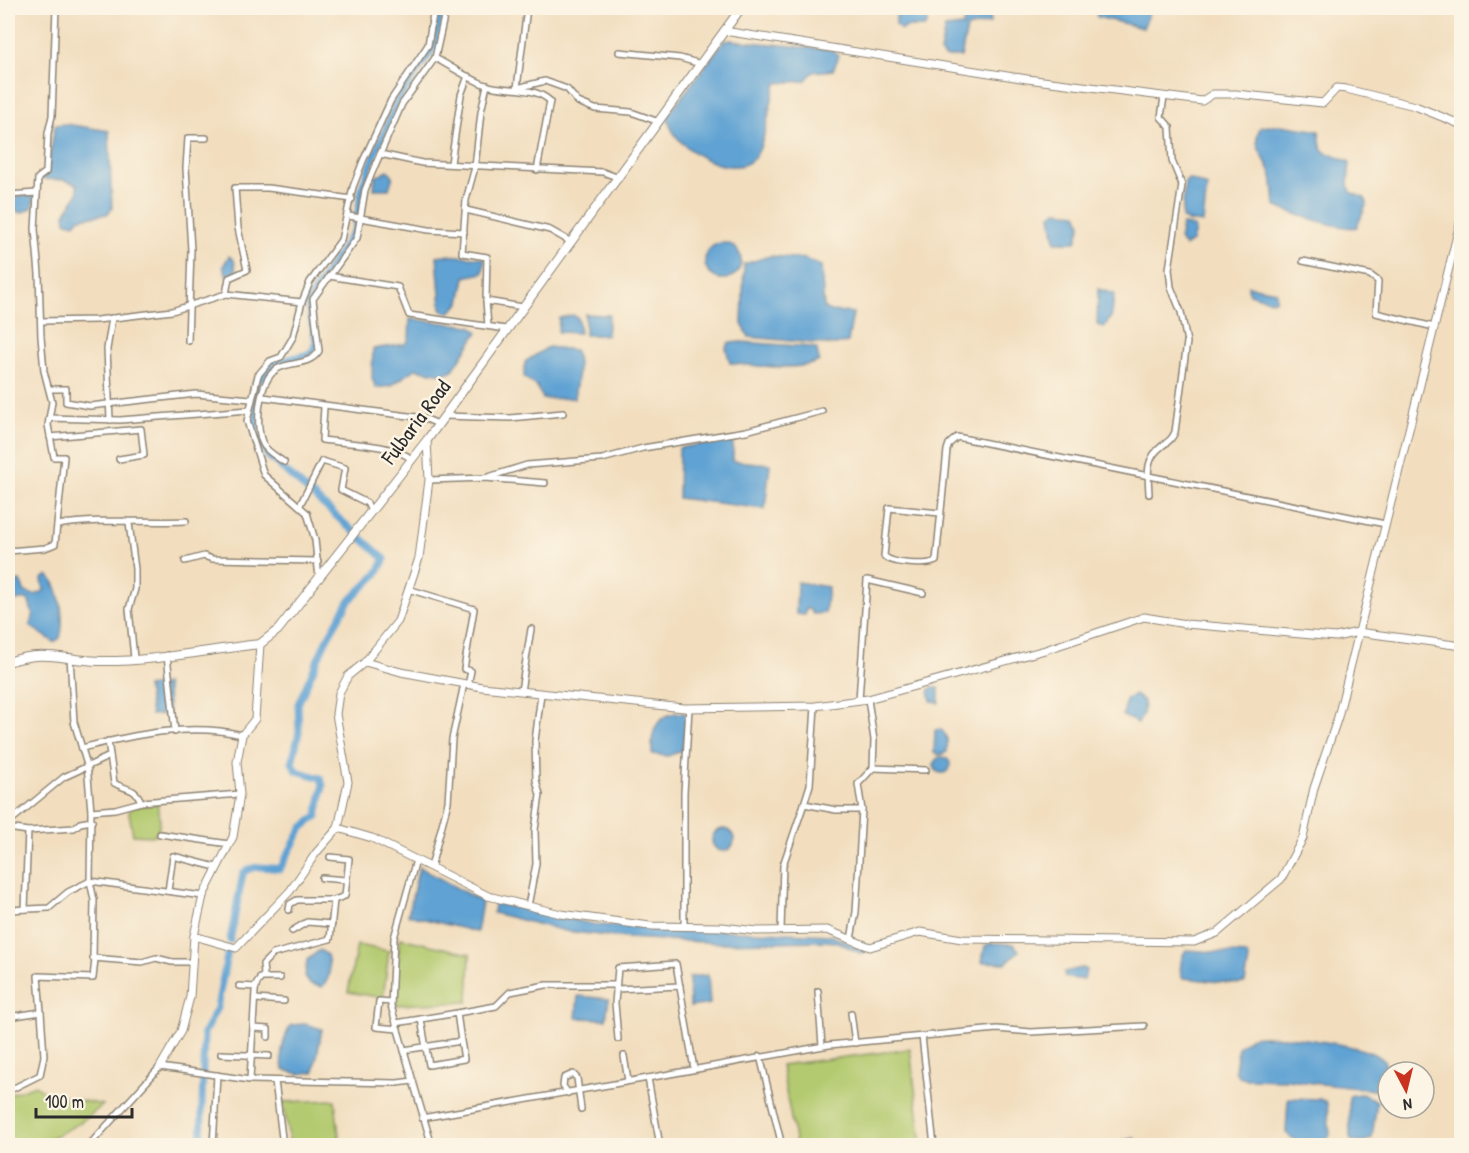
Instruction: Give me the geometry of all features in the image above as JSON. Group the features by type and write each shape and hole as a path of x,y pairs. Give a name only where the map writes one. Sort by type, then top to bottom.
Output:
{"main road":[{"name":"Fulbaria Road","path":"260,644 278,630 427,440 741,8"},
{"path":"8,662 28,656 50,654 98,661 260,644"}],"street":[{"path":"8,551 45,548 55,544 58,525 64,457 54,458 50,437 49,418 52,402 44,371 35,229 38,178 46,172 48,133 52,116 56,8"},
{"path":"319,578 318,561 309,521 300,505 264,475 247,421 251,399 258,375 270,361 281,357 292,337 310,282 341,240 363,161 391,100 428,45 434,8"},
{"path":"284,462 264,447 260,437 259,410 269,376 278,369 315,357 319,345 313,315 313,299 357,238 365,190 402,104 435,58 446,8"},
{"path":"517,88 527,8"},
{"path":"724,31 1027,79 1202,101 1213,94 1236,94 1323,103 1337,88 1416,106 1461,125"},
{"path":"618,52 701,64"},
{"path":"435,58 487,85 517,88 546,97 550,101 537,170"},
{"path":"451,163 461,95 468,76"},
{"path":"517,88 546,81 567,89 578,102 595,109 631,112 659,122"},
{"path":"487,85 481,112 475,167 466,200 462,253 487,256 488,326"},
{"path":"1149,494 1148,476 1151,455 1172,440 1175,432 1187,342 1181,312 1171,286 1169,269 1182,185 1172,161 1170,127 1161,117 1164,97"},
{"path":"188,341 191,250 186,168 188,138 206,138"},
{"path":"380,154 422,163 603,172 619,178"},
{"path":"226,294 229,278 247,270 238,228 235,188 268,188 352,198"},
{"path":"8,195 37,193"},
{"path":"466,210 550,230 572,242"},
{"path":"338,828 372,838 488,896 561,914 650,926 827,930 870,947 920,932 962,939 1194,942 1216,933 1281,879 1302,838 1314,788 1338,717 1461,215"},
{"path":"349,216 429,230 464,232"},
{"path":"1304,261 1370,275 1378,280 1376,313 1434,327"},
{"path":"329,276 398,287 410,315 506,329"},
{"path":"41,321 112,318 172,311 226,294 302,302"},
{"path":"486,301 523,307"},
{"path":"110,420 107,349 112,318"},
{"path":"49,389 66,389 66,402 71,404 108,404 196,394 251,399"},
{"path":"263,396 324,407 424,418 438,424"},
{"path":"324,407 321,440 378,448 405,454 412,459"},
{"path":"49,418 110,420 249,410"},
{"path":"485,478 527,465 602,459 643,448 746,431 822,411"},
{"path":"444,416 510,418 563,413"},
{"path":"50,437 141,429 144,455 119,459"},
{"path":"940,513 890,508 884,556 888,560 907,562 929,564 936,561 947,450 949,444 957,437 1385,524"},
{"path":"194,936 236,948 290,891 338,828 348,782 336,714 339,693 348,676 365,662 398,621 419,558 429,480 427,440"},
{"path":"300,505 322,461 345,468 341,490 367,503 371,510"},
{"path":"429,480 485,478 545,483"},
{"path":"58,525 90,520 129,523 186,521"},
{"path":"129,523 135,569 135,589 129,609 134,658"},
{"path":"185,561 204,556 212,560 318,561"},
{"path":"860,700 867,580 923,593"},
{"path":"408,589 474,609 464,669 471,671 452,739 448,802 431,867"},
{"path":"365,662 466,684 542,694 689,708 815,706 868,699 1045,650 1144,617 1186,624 1336,637 1358,632 1461,646"},
{"path":"521,691 531,628"},
{"path":"83,1146 92,1142 160,1067 181,1031 190,997 194,936 203,896 233,837 240,794 237,762 242,735 255,719 260,644"},
{"path":"167,655 175,732"},
{"path":"8,1091 40,1075 44,1056 38,976 95,977 95,959 92,958 94,900 90,881 92,820 87,765 74,722 70,657"},
{"path":"528,906 536,864 535,830 540,795 536,780 536,741 542,694"},
{"path":"851,939 856,912 862,810 858,784 873,768 874,740 868,699"},
{"path":"781,930 783,865 810,785 815,706"},
{"path":"684,926 684,794 689,708"},
{"path":"82,748 108,741 175,732 220,730 242,735"},
{"path":"108,741 114,783 138,793 141,802"},
{"path":"8,823 52,786 87,765 110,756"},
{"path":"873,768 926,770"},
{"path":"91,811 115,809 141,802 240,794"},
{"path":"804,804 836,810 862,810"},
{"path":"8,828 28,831 74,828 81,822 92,820"},
{"path":"25,909 28,831"},
{"path":"159,834 229,844"},
{"path":"168,891 173,856 216,867"},
{"path":"290,910 290,904 297,900 334,900 345,896 349,859 330,857"},
{"path":"417,860 394,938 391,1002 422,1118 432,1146"},
{"path":"322,878 346,880"},
{"path":"8,910 50,908 68,892 90,881 203,896"},
{"path":"250,1080 256,987 264,975 263,964 273,954 330,939 334,900"},
{"path":"292,931 307,922 332,924"},
{"path":"95,959 142,962 156,958 174,963 191,962"},
{"path":"618,1039 616,987 618,968 676,964 694,1069"},
{"path":"260,978 280,978"},
{"path":"391,1002 379,1001 376,1027 397,1026 421,1018 496,1006 510,992 546,985 680,986"},
{"path":"239,986 256,987"},
{"path":"818,992 822,1046"},
{"path":"255,999 284,1001"},
{"path":"8,1017 41,1012"},
{"path":"421,1018 429,1065 464,1059 457,1013"},
{"path":"851,1013 855,1043"},
{"path":"422,1118 822,1046 997,1029 1031,1032 1144,1026"},
{"path":"253,1028 268,1029 268,1037"},
{"path":"922,1036 934,1146"},
{"path":"404,1050 461,1041"},
{"path":"221,1054 269,1056"},
{"path":"624,1056 628,1082"},
{"path":"760,1056 782,1146"},
{"path":"160,1067 250,1080 397,1083 413,1081"},
{"path":"568,1093 563,1086 564,1078 568,1075 577,1078 581,1109"},
{"path":"213,1146 217,1076"},
{"path":"648,1078 660,1146"},
{"path":"275,1081 283,1146"}],"green space":[{"path":"157,803 160,819 158,833 152,836 133,835 129,813 131,808"},
{"path":"400,938 470,954 468,1002 396,1005 395,988"},
{"path":"357,945 389,951 383,998 348,992"},
{"path":"910,1049 922,1145 796,1145 781,1065"},
{"path":"35,1085 48,1094 103,1105 82,1121 59,1134 22,1145 8,1145 8,1095"},
{"path":"335,1100 340,1145 290,1145 283,1102"}],"water":[{"path":"896,8 941,8 939,11 927,12 927,24 924,27 907,27 901,30 896,25"},
{"path":"966,8 981,8 990,16 990,23 967,28 961,57 944,57 940,52 945,28 963,26"},
{"path":"1095,8 1151,8 1143,28 1097,17"},
{"path":"724,41 833,50 839,56 833,70 813,72 805,81 777,83 765,133 758,151 754,158 744,165 731,166 717,164 689,149 671,127 668,115"},
{"path":"66,124 109,131 112,209 107,214 80,218 75,224 66,222 65,214 78,193 77,184 64,180 40,179 47,173 55,125"},
{"path":"1281,125 1319,131 1324,152 1350,162 1348,185 1352,193 1365,198 1367,203 1357,227 1329,224 1275,206 1270,171 1257,141 1261,127"},
{"path":"388,170 393,176 389,189 374,189 375,177"},
{"path":"1189,179 1207,186 1203,223 1186,221 1182,218 1185,181"},
{"path":"35,195 32,208 21,213 9,208 11,197"},
{"path":"1057,211 1077,213 1081,224 1076,242 1055,242 1051,215"},
{"path":"1182,225 1193,226 1195,230 1192,242 1185,246 1179,240"},
{"path":"723,243 735,249 741,261 735,273 723,279 711,273 705,261 711,249"},
{"path":"229,256 234,260 236,272 227,276 223,266"},
{"path":"437,256 485,258 483,273 465,277 460,303 449,313 444,312 441,308"},
{"path":"770,256 805,259 821,266 824,308 830,311 853,313 848,342 835,345 749,337 742,324 744,264"},
{"path":"1248,286 1276,291 1276,299 1272,301 1249,294"},
{"path":"1098,289 1114,294 1112,315 1105,327 1097,325"},
{"path":"585,314 609,315 607,335 585,335"},
{"path":"573,315 578,318 580,333 558,332 559,318"},
{"path":"410,319 471,326 478,332 453,370 443,374 415,369 391,386 376,388 372,378 373,349 405,344 409,339"},
{"path":"729,343 811,347 817,349 819,361 788,367 730,363 726,348"},
{"path":"548,347 574,350 578,367 574,398 543,399 537,387 524,377 525,362"},
{"path":"733,439 733,461 770,464 765,509 678,498 679,448"},
{"path":"48,575 59,596 62,614 60,638 54,642 30,626 33,615 28,599 8,602 8,582 20,581 25,592 35,595 44,591 42,579"},
{"path":"797,582 828,587 825,613 813,614 806,609 805,615 796,614"},
{"path":"166,684 169,714 151,715 147,687"},
{"path":"932,687 939,688 939,703 931,701 929,691"},
{"path":"1135,695 1144,701 1143,714 1138,723 1123,716 1126,699"},
{"path":"685,713 682,751 668,756 652,754 654,730 662,719 668,715"},
{"path":"940,729 946,736 947,752 940,755 934,753 935,730"},
{"path":"942,757 948,759 950,765 948,771 942,773 936,771 934,765 936,759"},
{"path":"723,829 731,832 734,840 731,848 723,851 715,848 712,840 715,832"},
{"path":"419,867 482,902 477,932 408,915"},
{"path":"494,903 597,925 830,935 866,950 862,954 838,942 722,943 626,938 565,931 493,913"},
{"path":"991,943 1014,944 1019,951 1006,963 982,962 985,946"},
{"path":"320,950 327,955 329,968 329,976 322,987 310,984 305,977 307,960"},
{"path":"1186,950 1246,954 1249,960 1245,983 1183,978 1181,964"},
{"path":"1082,968 1086,970 1084,980 1065,977 1064,972"},
{"path":"708,975 710,1004 690,1007 689,977"},
{"path":"578,996 609,999 606,1019 576,1018"},
{"path":"306,1024 322,1029 314,1072 299,1074 284,1070 282,1053 288,1030 291,1025"},
{"path":"1251,1037 1308,1039 1364,1050 1382,1060 1376,1060 1376,1089 1288,1080 1246,1079 1235,1071 1238,1047"},
{"path":"1362,1094 1376,1101 1372,1138 1362,1143 1352,1141 1350,1137 1349,1097"},
{"path":"1288,1098 1320,1099 1327,1103 1330,1135 1326,1140 1296,1141 1286,1133"},
{"path":"1134,1138 1143,1145 1116,1145 1121,1141"}],"waterway":[{"path":"230,940 243,873 256,867 280,869 302,828 317,816 323,786 321,778 297,771 292,763 299,732 298,704 326,641 349,601 376,575 385,559 268,456 256,435 256,383 277,362 313,351 316,341 307,302 355,229 363,184 397,101 434,47 442,8"},
{"path":"201,1146 204,1033 217,1008 228,951"}]}
